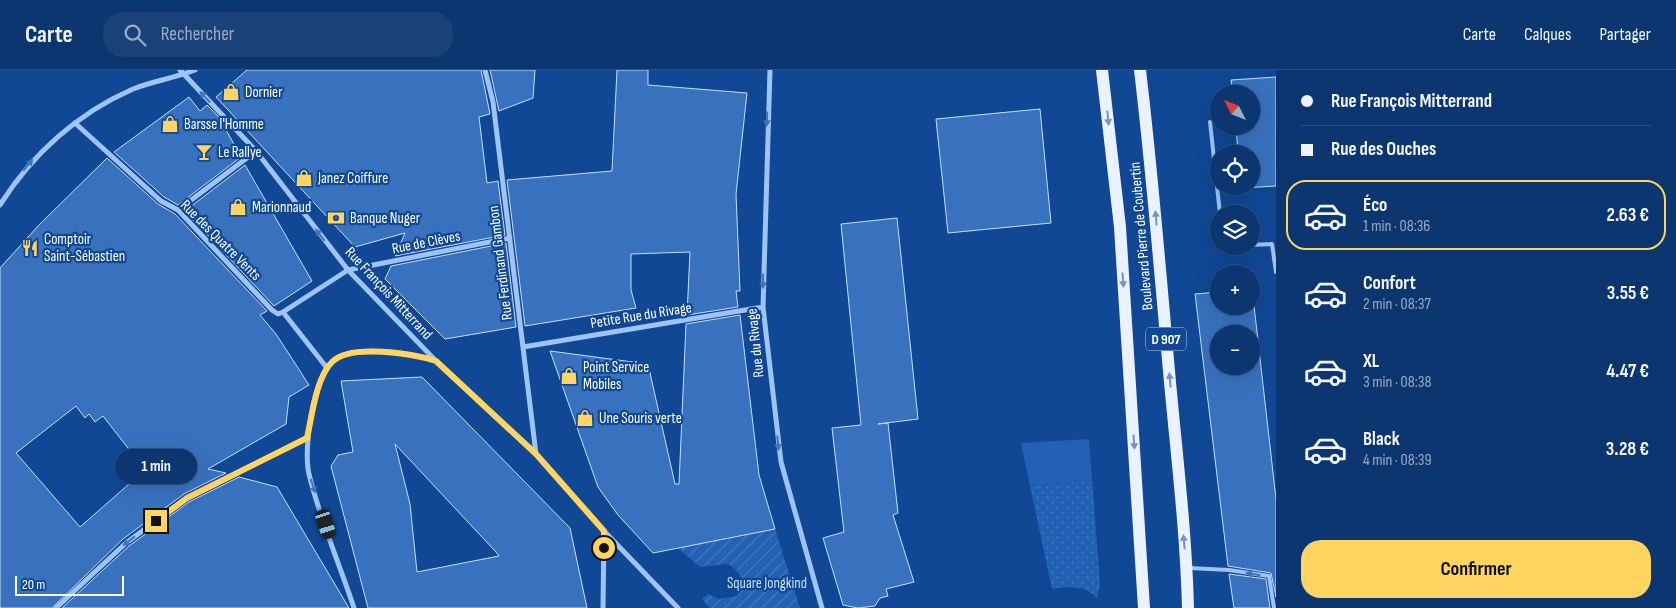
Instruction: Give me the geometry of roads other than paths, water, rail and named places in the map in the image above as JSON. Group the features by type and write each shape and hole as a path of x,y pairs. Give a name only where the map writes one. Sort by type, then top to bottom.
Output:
{"main road":[{"name":"Boulevard Pierre de Coubertin","path":"1102,70 1120,227 1144,608"},
{"name":"Boulevard Pierre de Coubertin","path":"1140,70 1149,145 1187,568 1188,608"}],"street":[{"path":"0,205 15,181 36,156 75,122 134,89 182,72 195,70"},
{"name":"Rue Ferdinand Gambon","path":"485,70 493,102 536,454"},
{"name":"Rue du Rivage","path":"770,70 763,307 781,462 822,608"},
{"name":"Rue François Mitterrand","path":"182,72 256,151 348,270 436,361 536,454 604,531 678,608"},
{"name":"Rue des Quatre Vents","path":"75,122 161,201 178,210 272,310 278,314 283,312"},
{"path":"178,210 256,151"},
{"name":"Rue de Clèves","path":"348,270 510,238"},
{"path":"327,368 283,312 348,270"},
{"name":"Petite Rue du Rivage","path":"523,347 763,307"},
{"path":"354,608 309,473 307,438 317,391 327,368 333,360 346,355 367,351 423,357 436,361"},
{"path":"56,608 126,543 187,498 307,438"},
{"path":"603,608 604,531"}],"lane":[{"path":"1211,135 1219,205"},
{"path":"1260,245 1272,244 1276,272"},
{"path":"1187,568 1229,570 1269,576 1274,608"}],"place":[{"name":"Dornier","path":"231,92"},
{"name":"Barsse l'Homme","path":"170,124"},
{"name":"Le Rallye","path":"204,152"},
{"name":"Janez Coiffure","path":"304,178"},
{"name":"Marionnaud","path":"238,207"},
{"name":"Banque Nuger","path":"336,218"},
{"name":"Comptoir Saint-Sébastien","path":"30,248"},
{"name":"Point Service Mobiles","path":"569,376"},
{"name":"Une Souris verte","path":"585,418"}],"park label":[{"name":"Square Jongkind","path":"767,583"}]}
